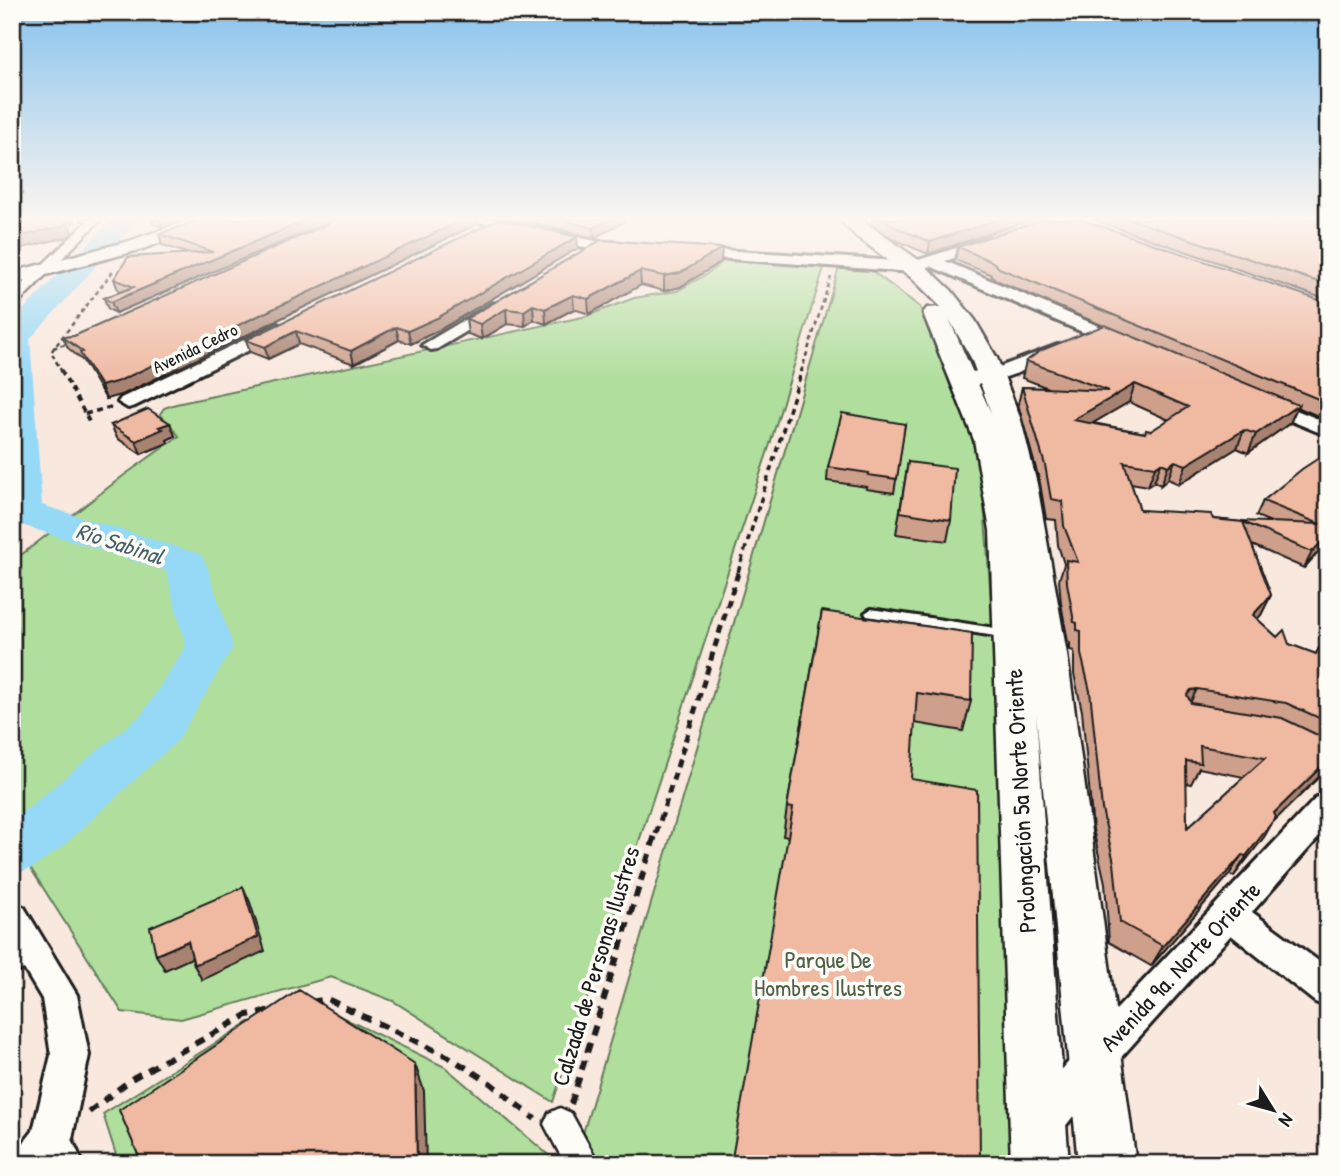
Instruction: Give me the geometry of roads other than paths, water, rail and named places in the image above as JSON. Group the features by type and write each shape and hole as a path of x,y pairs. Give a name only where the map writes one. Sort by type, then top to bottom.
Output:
{"main road":[{"path":"886,274 920,296 938,316 964,378 1002,442"},
{"path":"930,274 969,330 992,376 1002,442"},
{"name":"Prolongación 5a Norte Oriente","path":"1002,442 1107,1164"},
{"name":"Prolongación 5a Norte Oriente","path":"1029,636 1039,1147"}],"street":[{"path":"12,301 43,274"},
{"path":"948,274 1138,350"},
{"path":"430,345 512,297"},
{"name":"Avenida Cedro","path":"128,402 289,324"},
{"path":"964,378 992,376 1100,334"},
{"path":"1252,398 1328,430"},
{"name":"Avenida 9a. Norte Oriente","path":"1039,1147 1093,1061 1328,806"},
{"path":"1228,913 1328,989"},
{"path":"19,940 59,995 70,1055 49,1156"},
{"path":"560,1124 583,1164"}],"lane":[{"path":"871,613 1029,636"}],"waterway":[{"name":"Río Sabinal","path":"12,851 43,830 160,727 210,647 185,563 23,512 14,337 74,274"}],"park label":[{"name":"Parque De Hombres Ilustres","path":"828,973"}]}
